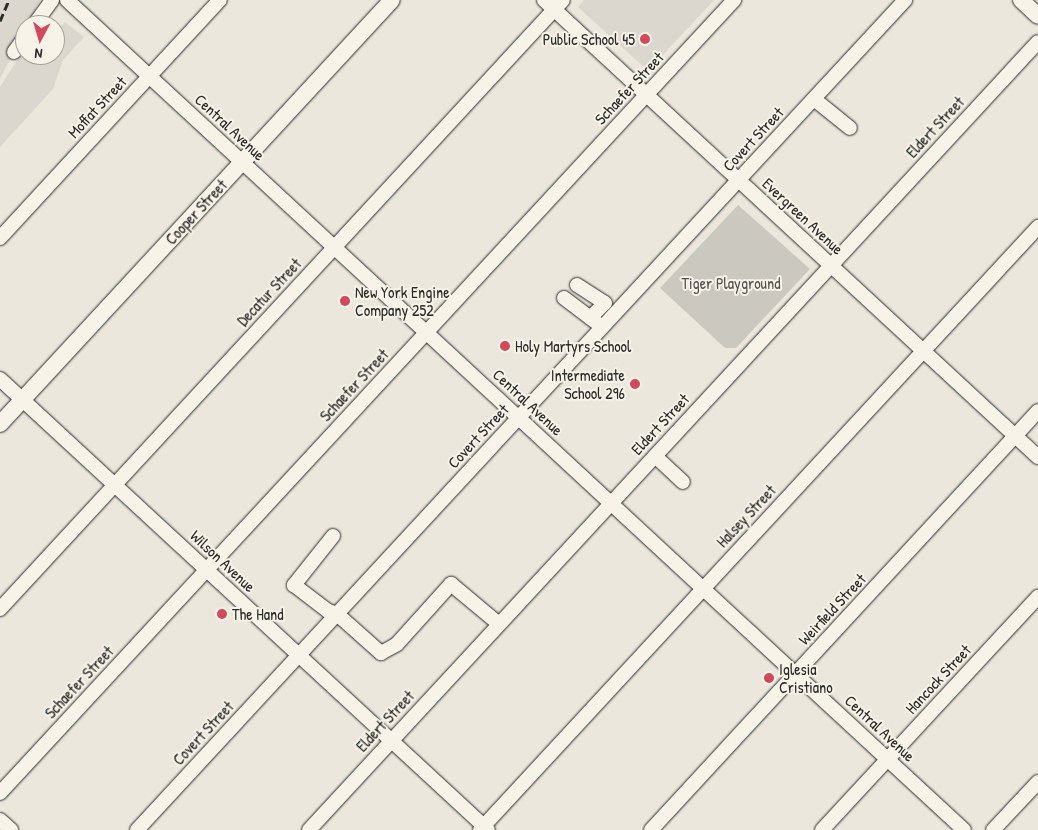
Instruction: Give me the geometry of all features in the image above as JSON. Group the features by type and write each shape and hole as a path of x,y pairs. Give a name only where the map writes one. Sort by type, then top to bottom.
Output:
{"main road":[{"name":"Cooper Street","path":"0,424 392,0"},
{"path":"1021,0 1038,16"}],"street":[{"path":"41,15 52,0"},
{"name":"Central Avenue","path":"67,0 964,830"},
{"name":"Moffat Street","path":"0,238 220,0"},
{"name":"Evergreen Avenue","path":"544,0 559,5 646,95 1038,457"},
{"name":"Schaefer Street","path":"0,793 734,0"},
{"name":"Covert Street","path":"137,830 905,0"},
{"name":"Decatur Street","path":"0,608 559,5"},
{"name":"Eldert Street","path":"308,830 1038,42"},
{"path":"814,99 850,128"},
{"name":"Halsey Street","path":"484,829 703,588 1038,227"},
{"path":"577,285 605,303 590,318"},
{"path":"564,298 603,327"},
{"name":"Wilson Avenue","path":"0,379 484,829"},
{"name":"Weirfield Street","path":"651,830 1038,411"},
{"path":"655,456 683,482"},
{"path":"333,536 294,585 337,614 381,653 397,644 454,583 499,624"},
{"name":"Hancock Street","path":"822,830 1038,597"},
{"path":"993,830 1038,782"},
{"path":"0,820 11,830"}],"shaded area":[{"path":"0,0 40,0 32,15 15,15 15,49 0,79"},
{"name":"Public School 45","path":"584,0 714,0 648,71 578,7"},
{"path":"65,22 84,37 65,58"},
{"path":"15,64 61,65 53,89 0,147 0,87"}],"green space":[{"name":"Tiger Playground","path":"738,205 810,269 736,348 725,348 660,288"}],"railway":[{"path":"0,21 9,0"}],"place":[{"name":"Public School 45","path":"645,39"},
{"name":"New York Engine Company 252","path":"345,301"},
{"name":"Holy Martyrs School","path":"505,346"},
{"name":"Intermediate School 296","path":"635,384"},
{"name":"The Hand","path":"222,614"},
{"name":"Iglesia Cristiano","path":"769,678"}]}
